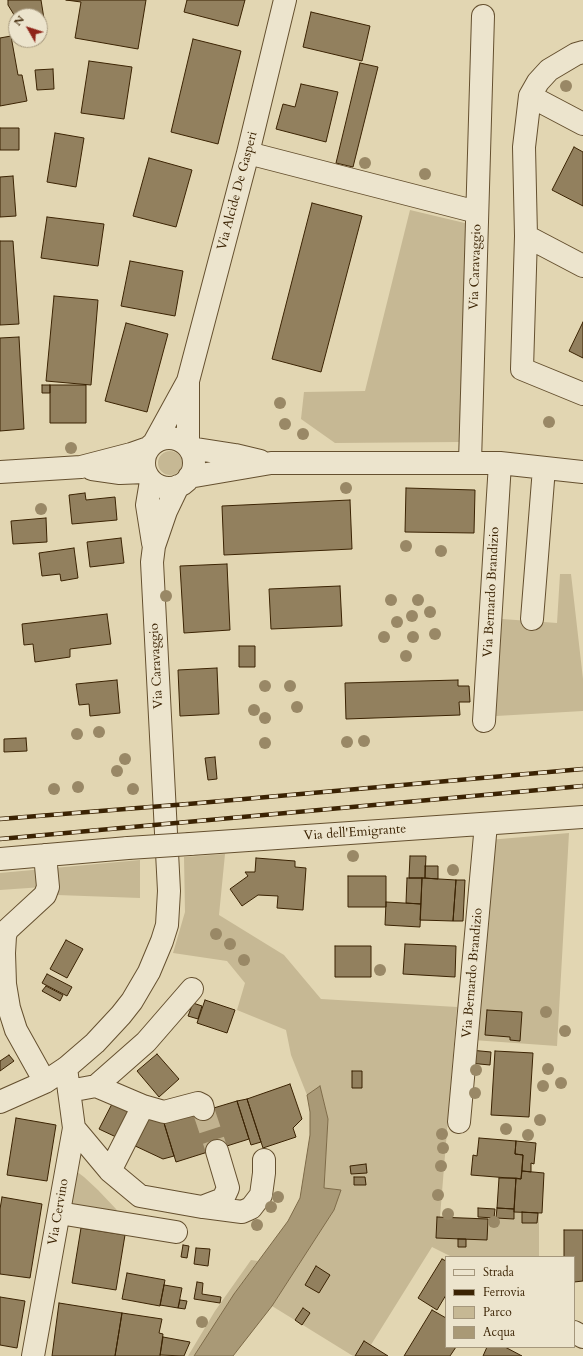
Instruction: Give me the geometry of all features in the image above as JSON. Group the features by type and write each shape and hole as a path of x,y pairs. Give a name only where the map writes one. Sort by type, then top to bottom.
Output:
{"street":[{"name":"Via Alcide De Gasperi","path":"151,445 188,381 248,153 285,0"},
{"path":"477,212 483,16"},
{"path":"583,52 576,54 550,70 538,82 530,96 524,147 526,236 522,369 583,394"},
{"path":"530,96 583,124"},
{"name":"Via Caravaggio","path":"248,153 477,212 470,462"},
{"path":"526,236 583,266"},
{"name":"Via Alcide De Gasperi","path":"188,381 189,447"},
{"path":"0,472 81,467 131,454 162,438 172,437 181,440 189,447 270,463"},
{"path":"151,445 144,460 148,476 157,485 171,488 184,482 270,463 470,462 500,463 583,472"},
{"path":"184,482 192,473 194,463 189,447"},
{"name":"Via Bernardo Brandizio","path":"484,721 500,463"},
{"path":"81,467 148,476"},
{"path":"532,619 544,468"},
{"name":"Via Caravaggio","path":"148,476 147,505 154,546"},
{"name":"Via Caravaggio","path":"66,1068 95,1043 132,1001 149,972 162,941 166,926 169,891 152,562 154,546 166,511 184,482"},
{"name":"Via dell'Emigrante","path":"0,859 128,848 583,817"},
{"name":"Via Bernardo Brandizio","path":"459,1122 486,824"},
{"path":"45,855 48,887 46,895 7,930 5,936 5,1006 16,1030 45,1082"},
{"path":"69,1091 96,1086 146,1042 192,989"},
{"path":"0,1102 45,1082 66,1068"},
{"name":"Via Cervino","path":"33,1356 74,1128 66,1068"},
{"path":"96,1086 143,1106 164,1112 198,1104 202,1105 203,1109"},
{"path":"110,1171 143,1106"},
{"path":"74,1128 110,1171 140,1196 202,1207 242,1212 251,1208 261,1195 264,1160"},
{"path":"202,1207 223,1199 228,1188 217,1151"},
{"path":"59,1213 176,1232"}],"green space":[{"path":"410,210 469,224 459,442 335,443 301,419 304,392 365,391"},
{"path":"170,451 179,454 182,463 179,472 170,475 161,472 158,463 161,454"},
{"path":"560,574 571,574 583,679 583,711 496,716 502,619 557,623"},
{"path":"569,833 557,1046 473,1040 489,840"},
{"path":"225,854 219,915 284,955 321,999 457,1007 440,1217 514,1219 514,1212 539,1213 539,1256 450,1256 432,1247 364,1356 353,1356 272,1306 334,1210 341,1190 324,1188 328,1119 320,1086 307,1095 291,1055 286,1030 237,1010 245,983 227,961 173,953 185,912 184,857"},
{"path":"140,860 140,898 57,895 57,886 0,890 0,873"},
{"path":"76,1171 98,1190 116,1209 121,1217 70,1209"},
{"path":"251,1260 258,1261 234,1294 197,1352 194,1356 188,1356 215,1311"}],"water":[{"path":"320,1086 328,1119 324,1188 341,1190 334,1210 272,1306 233,1356 194,1356 234,1294 288,1221 300,1198 310,1135 310,1112 307,1095"}],"building":[{"path":"8,0 41,0 42,8 10,8"},
{"path":"66,0 146,0 138,49 75,38 81,2"},
{"path":"187,0 245,0 238,26 184,12"},
{"path":"311,12 370,26 362,61 303,47"},
{"path":"8,37 8,48 13,48 18,75 22,75 27,101 0,106 0,38"},
{"path":"193,39 241,51 218,144 171,132"},
{"path":"89,61 132,67 124,119 81,113"},
{"path":"360,63 378,67 353,167 336,163"},
{"path":"53,69 54,89 37,90 35,70"},
{"path":"301,84 338,92 326,142 276,129 283,104 295,107"},
{"path":"0,128 19,128 19,150 0,150"},
{"path":"55,133 84,138 76,187 47,182"},
{"path":"574,147 583,152 583,206 552,190"},
{"path":"149,158 192,170 176,227 133,216"},
{"path":"13,176 16,216 0,217 0,177"},
{"path":"312,203 362,216 321,372 272,359"},
{"path":"47,217 104,224 98,266 41,258"},
{"path":"0,241 13,241 19,324 0,325"},
{"path":"130,261 183,271 175,316 121,306"},
{"path":"54,296 98,300 91,385 46,381"},
{"path":"583,322 583,358 569,351"},
{"path":"126,323 168,334 147,412 105,401"},
{"path":"19,337 24,429 0,431 0,338"},
{"path":"42,385 50,385 50,393 42,393"},
{"path":"50,385 86,385 86,423 50,423"},
{"path":"406,488 475,490 474,533 405,532"},
{"path":"85,493 86,500 115,497 117,520 72,524 69,495"},
{"path":"350,500 352,549 224,555 222,506"},
{"path":"46,518 47,542 13,544 11,521"},
{"path":"121,538 124,563 90,567 87,542"},
{"path":"74,548 78,578 61,581 60,574 42,576 39,553"},
{"path":"227,564 230,630 184,633 180,566"},
{"path":"340,586 342,626 271,629 269,589"},
{"path":"107,614 111,644 70,649 70,657 35,662 33,644 24,645 22,624"},
{"path":"239,646 255,646 255,667 239,667"},
{"path":"217,668 219,714 180,716 178,670"},
{"path":"117,680 120,713 90,716 89,704 79,705 76,684"},
{"path":"458,680 458,686 469,686 470,702 459,702 460,715 346,719 345,683"},
{"path":"26,738 27,751 4,752 4,739"},
{"path":"215,757 217,779 208,780 205,758"},
{"path":"410,856 426,856 425,878 409,878"},
{"path":"256,858 295,861 295,867 306,868 303,910 277,908 278,896 258,895 242,906 230,889 248,876 245,872 255,872"},
{"path":"425,866 438,866 438,879 425,878"},
{"path":"348,876 386,876 386,907 348,907"},
{"path":"407,878 422,878 421,904 406,903"},
{"path":"422,878 456,880 453,921 420,920"},
{"path":"456,880 465,880 463,921 453,921"},
{"path":"386,902 421,904 420,927 385,925"},
{"path":"66,940 83,949 67,978 50,969"},
{"path":"405,944 456,946 455,977 403,974"},
{"path":"335,946 371,946 371,977 335,977"},
{"path":"47,974 72,987 67,996 42,983"},
{"path":"46,986 63,995 60,1001 42,991"},
{"path":"205,1000 235,1010 227,1033 197,1023"},
{"path":"193,1003 202,1006 198,1019 188,1016"},
{"path":"487,1010 522,1012 520,1041 510,1040 510,1037 485,1035"},
{"path":"470,1050 491,1052 490,1065 469,1063"},
{"path":"495,1051 533,1053 529,1117 491,1115"},
{"path":"157,1054 179,1079 159,1097 137,1071"},
{"path":"9,1055 14,1061 0,1071 0,1061"},
{"path":"352,1071 362,1071 362,1088 352,1088"},
{"path":"290,1084 302,1119 293,1128 296,1137 263,1148 247,1099"},
{"path":"247,1099 261,1142 251,1145 237,1101"},
{"path":"237,1101 249,1139 176,1162 164,1123"},
{"path":"113,1102 164,1123 174,1156 163,1159 99,1129"},
{"path":"16,1118 56,1125 47,1181 7,1175"},
{"path":"479,1138 516,1141 515,1154 523,1155 521,1179 471,1175 473,1155 477,1156"},
{"path":"516,1141 536,1143 534,1164 531,1163 531,1172 522,1171 523,1155 515,1154"},
{"path":"366,1164 367,1173 351,1174 350,1166"},
{"path":"522,1171 544,1173 542,1213 514,1212 516,1178 521,1179"},
{"path":"354,1177 365,1177 366,1185 354,1185"},
{"path":"499,1178 516,1178 514,1209 497,1208"},
{"path":"2,1197 42,1204 30,1278 0,1274 0,1209"},
{"path":"478,1208 495,1209 494,1218 478,1217"},
{"path":"497,1208 514,1209 514,1219 496,1218"},
{"path":"522,1212 538,1213 537,1223 522,1223"},
{"path":"437,1217 488,1219 487,1240 436,1238"},
{"path":"81,1228 125,1235 116,1290 72,1283"},
{"path":"564,1230 583,1230 583,1281 575,1282 575,1256 564,1256"},
{"path":"458,1239 466,1239 466,1247 458,1247"},
{"path":"183,1245 189,1246 187,1258 181,1257"},
{"path":"196,1248 210,1249 208,1266 194,1264"},
{"path":"442,1259 445,1260 445,1297 437,1310 418,1298"},
{"path":"316,1266 330,1275 319,1293 305,1285"},
{"path":"127,1273 165,1280 160,1306 122,1299"},
{"path":"197,1282 203,1283 202,1294 221,1297 220,1303 194,1299"},
{"path":"164,1285 182,1288 178,1308 160,1305"},
{"path":"0,1297 25,1301 17,1348 0,1345"},
{"path":"180,1300 187,1301 185,1309 178,1308"},
{"path":"59,1303 122,1313 115,1356 52,1356"},
{"path":"303,1308 310,1313 302,1325 295,1320"},
{"path":"432,1310 445,1317 445,1348 455,1348 450,1356 404,1356"},
{"path":"122,1313 162,1319 159,1333 163,1334 160,1356 115,1356"},
{"path":"163,1337 190,1342 184,1356 160,1355"},
{"path":"364,1341 388,1356 355,1356"},
{"path":"487,1348 507,1348 522,1356 483,1356"}],"tunnel":[{"path":"203,1109 217,1151"}],"railway":[{"path":"0,819 583,769"},
{"path":"0,839 583,786"}]}
